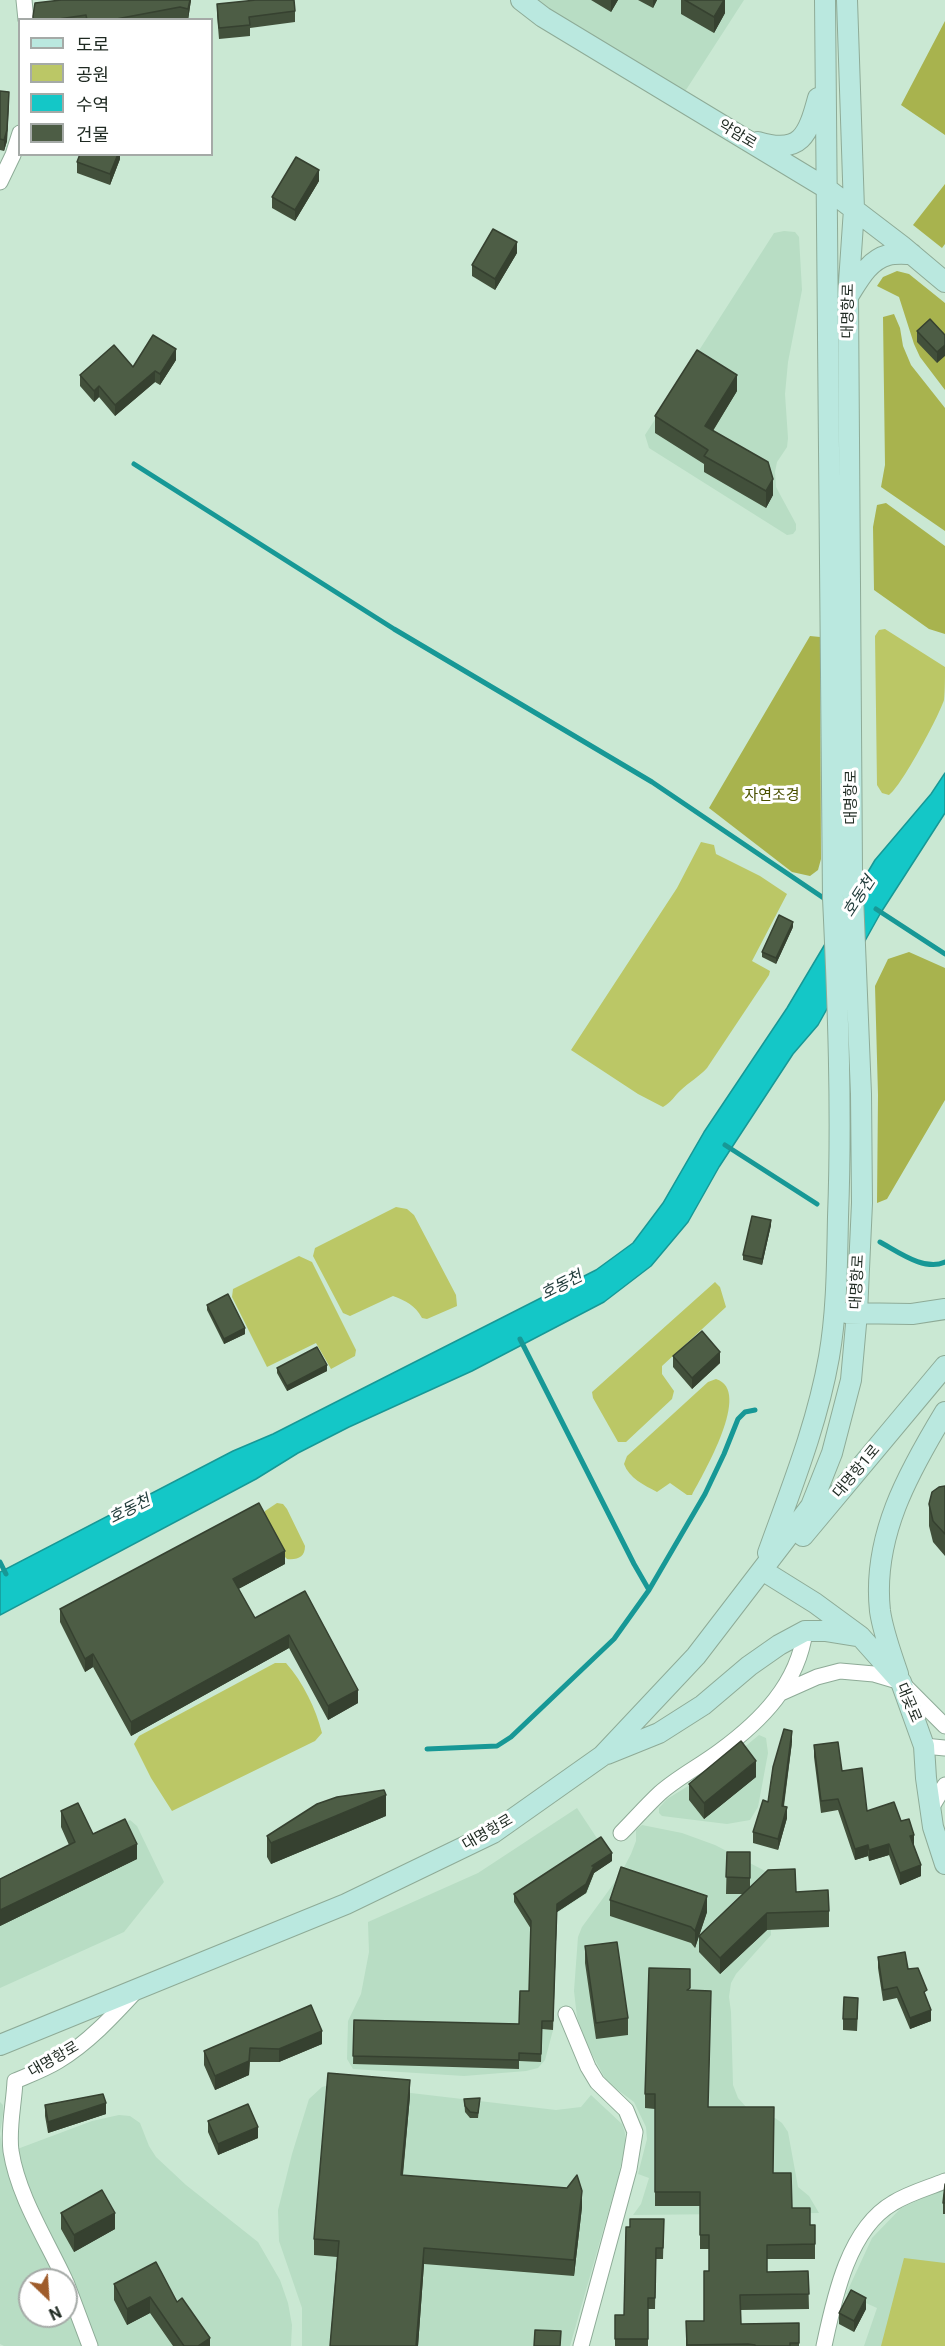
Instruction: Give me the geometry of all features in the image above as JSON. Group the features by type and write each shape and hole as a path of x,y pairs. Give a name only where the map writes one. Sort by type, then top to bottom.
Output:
{"main road":[{"name":"약암로","path":"521,0 543,17 826,188 945,282"},
{"name":"대명항로","path":"762,1570 812,1428 828,1359 835,1312 841,1146 839,1024 833,898 825,0"},
{"name":"대명항로","path":"0,2045 346,1904 492,1833 602,1756 696,1656 811,1506 832,1453 851,1380 857,1313 862,1203 858,996 852,871 848,297 854,209 847,0"},
{"path":"739,136 773,147 789,146 804,137 811,123 824,72"},
{"path":"848,297 864,271 873,263 889,254 912,254"},
{"path":"835,1312 912,1314 945,1309"},
{"name":"대명항1로","path":"762,1570 794,1548 945,1366"},
{"path":"901,1682 887,1642 880,1611 881,1561 892,1515 912,1465 945,1412"},
{"name":"대곶로","path":"762,1570 860,1636 901,1682 924,1746 933,1827 945,1864"},
{"path":"602,1756 659,1733 703,1705 749,1666 779,1645 805,1632 825,1631 860,1636"}],"street":[{"path":"24,0 26,18"},
{"path":"0,182 14,155 18,140"},
{"path":"621,1833 660,1793 719,1752 755,1723 781,1693 794,1672 802,1652 805,1632"},
{"path":"781,1693 817,1677 840,1671 858,1671 901,1682 945,1726"},
{"path":"924,1746 945,1748"},
{"path":"930,1810 945,1785"},
{"name":"대명항로","path":"60,2268 16,2172 10,2136 15,2081 56,2062 87,2040 138,1989"},
{"path":"566,2014 588,2067 597,2082 626,2110 635,2132 629,2169 581,2346"},
{"path":"824,2346 845,2269 863,2229 892,2203 945,2181"},
{"name":"대명항로","path":"78,2314 90,2346"}],"shaded area":[{"path":"536,0 744,0 684,93 552,13"},
{"path":"795,232 799,237 802,290 788,362 785,394 787,447 777,462 775,472 776,487 796,524 793,534 787,535 649,448 645,435 774,233"},
{"path":"759,1735 766,1738 768,1753 758,1807 750,1820 727,1824 662,1816 659,1813 659,1808 667,1799 724,1764"},
{"path":"577,1808 612,1861 595,1872 587,1893 557,1913 553,2030 545,2060 538,2068 526,2071 464,2076 353,2069 347,2059 348,2021 361,1994 369,1952 368,1922 478,1873"},
{"path":"130,1820 137,1826 164,1882 124,1932 0,1988 0,1883"},
{"path":"642,1825 682,1833 715,1845 769,1873 771,1935 736,1974 731,1983 729,1997 733,2085 738,2098 755,2117 775,2118 782,2123 788,2132 798,2187 809,2196 819,2213 633,2215 641,2204 649,2178 638,2174 647,2139 646,2127 634,2102 607,2082 587,2045 577,2017 574,1991 578,1937 582,1927 620,1875 636,1841 636,1830"},
{"path":"334,2084 556,2110 581,2107 591,2095 622,2124 625,2146 618,2178 570,2346 302,2346 302,2308 279,2241 278,2210 309,2099 322,2087"},
{"path":"0,2102 3,2105 3,2114 0,2134"},
{"path":"119,2115 130,2116 140,2123 156,2157 186,2185 258,2242 280,2280 288,2303 292,2325 291,2346 4,2346 0,2344 0,2134 3,2151 20,2148 92,2121"},
{"path":"945,2188 945,2346 864,2346 877,2308 846,2294 872,2238 901,2208"}],"green space":[{"path":"945,21 945,135 901,105"},
{"path":"945,184 945,244 942,248 913,225"},
{"path":"897,271 909,274 945,303 945,390 920,357 899,297 877,286 883,277"},
{"path":"894,314 911,365 945,408 945,531 881,487 885,465 883,317"},
{"path":"886,503 945,546 945,634 929,629 874,590 873,527 877,505"},
{"path":"885,629 945,667 944,700 941,708 910,766 889,795 882,793 877,785 875,636 879,630"},
{"name":"자연조경","path":"810,636 820,637 821,859 818,870 810,876 792,872 709,808"},
{"path":"701,842 714,845 716,854 760,876 787,894 752,961 770,971 769,975 707,1068 663,1107 638,1094 571,1050 677,888"},
{"path":"909,952 945,968 945,1100 887,1199 877,1203 878,1095 875,986 888,959"},
{"path":"396,1207 407,1209 414,1215 456,1295 457,1306 427,1319 422,1318 410,1304 393,1296 350,1316 343,1313 313,1256 315,1248"},
{"path":"299,1256 312,1262 356,1350 355,1356 331,1369 316,1343 267,1367 232,1297 233,1289"},
{"path":"715,1282 720,1287 726,1307 662,1366 662,1374 674,1391 672,1399 626,1442 618,1442 593,1398 592,1392"},
{"path":"716,1379 726,1386 729,1399 728,1415 714,1452 692,1495 687,1495 670,1483 657,1492 642,1484 626,1469 624,1464 627,1456 708,1382"},
{"path":"277,1503 283,1504 287,1509 305,1546 304,1553 298,1558 287,1559 283,1555 264,1518 265,1511"},
{"path":"275,1663 286,1663 298,1679 312,1705 322,1733 315,1741 172,1811 151,1778 134,1744 139,1736"},
{"path":"904,2258 945,2263 945,2346 881,2346"}],"water":[{"name":"호동천","path":"945,773 945,813 880,914 818,1025 793,1054 719,1167 688,1222 651,1266 604,1302 472,1371 298,1453 256,1479 0,1615 0,1572 233,1451 273,1434 596,1270 633,1243 663,1203 704,1132 787,1008 875,860 931,794"}],"building":[{"path":"61,0 190,0 188,9 180,7 122,18 87,18 86,15 66,18 33,18 35,3"},
{"path":"256,0 294,0 295,11 249,17 250,25 219,28 217,4"},
{"path":"685,0 724,0 714,17"},
{"path":"0,91 9,92 7,130 4,140 0,139"},
{"path":"79,156 117,156 110,174 77,162"},
{"path":"296,157 319,170 295,210 272,197"},
{"path":"493,229 517,242 495,279 472,265"},
{"path":"930,319 945,335 945,345 937,352 917,331"},
{"path":"153,335 176,349 160,374 155,371 115,405 99,386 94,391 80,375 114,345 133,367"},
{"path":"697,350 737,375 705,426 768,462 773,479 766,491 704,456 708,450 655,416"},
{"path":"779,915 793,922 776,958 762,952"},
{"path":"752,1216 771,1220 762,1259 743,1255"},
{"path":"228,1294 245,1328 224,1339 207,1305"},
{"path":"702,1331 720,1352 692,1378 673,1356"},
{"path":"317,1347 327,1365 287,1386 277,1368"},
{"path":"945,1486 945,1534 933,1521 929,1504 932,1492"},
{"path":"259,1503 285,1551 233,1579 255,1618 305,1591 358,1690 328,1706 289,1635 131,1722 93,1654 85,1659 60,1609"},
{"path":"784,1729 792,1731 782,1806 787,1807 778,1839 753,1832 763,1800 768,1802 773,1767"},
{"path":"741,1741 756,1761 704,1803 689,1784"},
{"path":"838,1742 842,1771 862,1768 867,1811 894,1802 901,1821 909,1819 914,1835 910,1836 921,1865 900,1873 889,1844 869,1850 868,1845 855,1849 838,1799 821,1801 814,1745"},
{"path":"384,1790 386,1795 271,1843 267,1836 317,1804 337,1797"},
{"path":"78,1803 93,1834 125,1819 137,1844 0,1910 0,1879 75,1842 61,1811"},
{"path":"601,1837 612,1853 592,1866 594,1866 586,1884 557,1904 553,2021 542,2021 541,2054 519,2053 519,2060 353,2056 354,2020 519,2024 520,1991 529,1991 531,1921 514,1894"},
{"path":"727,1852 750,1852 750,1878 726,1877"},
{"path":"621,1867 707,1896 695,1931 691,1927 610,1900"},
{"path":"795,1869 796,1892 828,1890 829,1911 767,1913 720,1958 699,1936 768,1870"},
{"path":"617,1942 628,2018 596,2023 585,1946"},
{"path":"905,1952 908,1969 918,1968 927,1990 924,1992 931,2010 910,2018 897,1987 883,1990 878,1957"},
{"path":"649,1968 690,1969 690,1988 687,1990 711,1991 708,2107 774,2107 773,2173 791,2173 792,2208 810,2208 810,2225 815,2225 815,2244 767,2245 767,2272 808,2271 809,2294 740,2295 741,2324 799,2323 799,2343 790,2343 790,2346 687,2345 686,2321 704,2321 704,2271 709,2271 709,2235 700,2235 700,2192 655,2192 655,2094 645,2094"},
{"path":"844,1997 858,1998 857,2019 843,2019"},
{"path":"311,2005 322,2031 279,2049 250,2048 249,2061 215,2076 204,2051"},
{"path":"328,2073 410,2080 401,2175 567,2188 577,2175 582,2191 574,2260 424,2248 416,2346 330,2346 339,2241 314,2239"},
{"path":"103,2094 106,2103 48,2122 45,2105"},
{"path":"480,2098 478,2113 470,2112 465,2106 464,2099"},
{"path":"248,2104 258,2127 218,2144 208,2121"},
{"path":"102,2190 115,2213 74,2235 61,2213"},
{"path":"630,2219 664,2219 663,2248 656,2248 655,2298 648,2298 648,2339 615,2339 615,2315 624,2315 626,2227 630,2227"},
{"path":"156,2262 177,2302 182,2298 210,2338 198,2346 184,2346 150,2297 127,2309 114,2284"},
{"path":"851,2290 866,2298 854,2321 839,2313"},
{"path":"535,2330 561,2331 560,2346 534,2346"}],"waterway":[{"path":"134,464 394,629 652,782 828,901"},
{"path":"876,909 945,954"},
{"path":"725,1145 817,1204"},
{"path":"880,1242 920,1262 929,1264 945,1262"},
{"path":"427,1749 497,1746 511,1737 614,1639 649,1590 520,1339"},
{"path":"649,1590 705,1494 738,1419 745,1412 755,1410"},
{"path":"0,1562 6,1574"}]}
